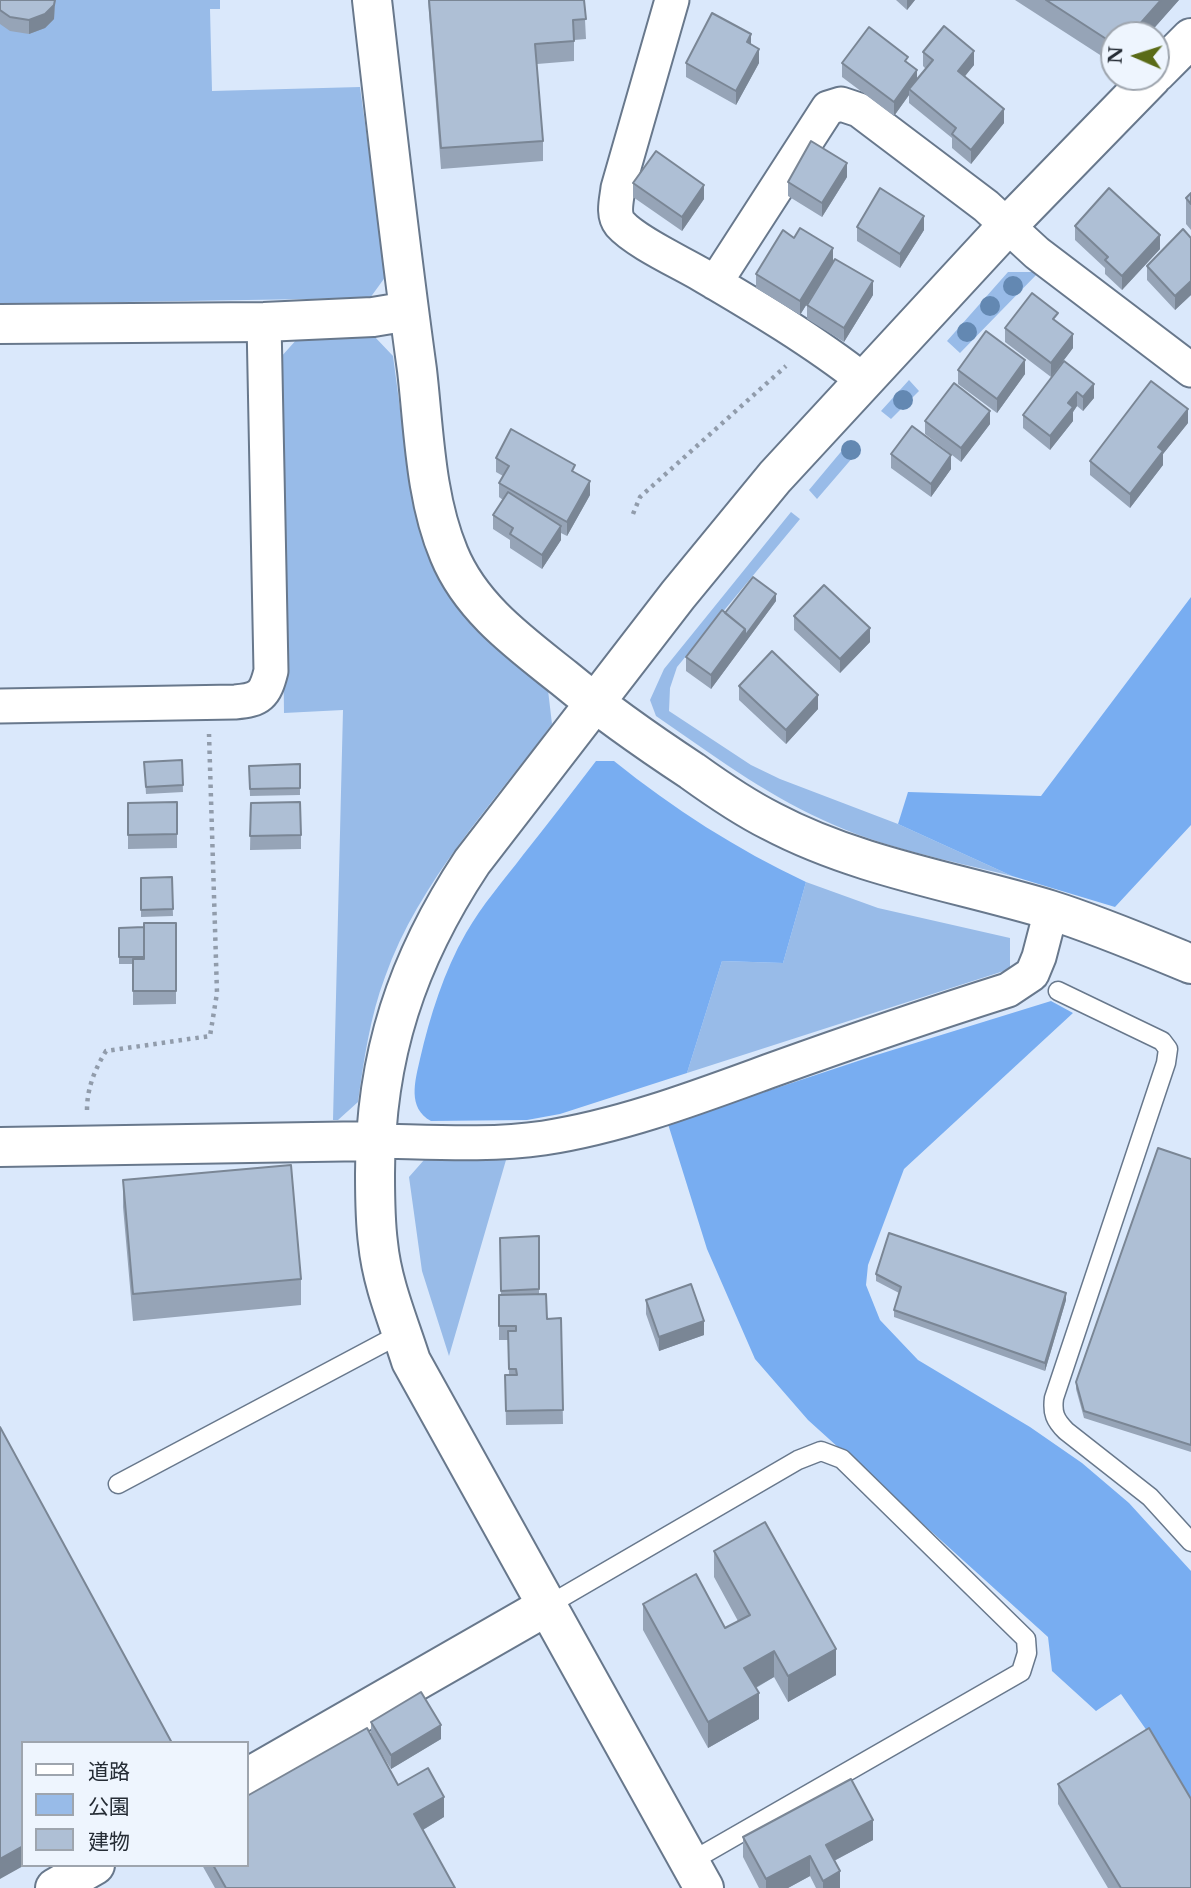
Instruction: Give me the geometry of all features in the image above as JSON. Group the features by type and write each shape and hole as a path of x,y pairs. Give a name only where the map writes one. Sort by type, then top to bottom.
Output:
{"street":[{"path":"372,0 409,312 438,522 450,556 468,589 487,612 595,704 771,822 877,864 1051,911 1135,940 1191,964"},
{"path":"672,0 618,188 615,207 618,221 630,233 807,341 863,380"},
{"path":"1170,59 1191,37"},
{"path":"697,1875 411,1361 387,1288 378,1244 375,1141 378,1100 386,1053 398,1010 427,938 472,862 678,595 739,520 863,380 1138,91"},
{"path":"715,283 828,108 841,104 859,110 986,206 1037,253 1191,370"},
{"path":"0,324 264,322 373,317 409,312"},
{"path":"0,706 254,701 267,688 271,671 264,322"},
{"path":"0,1147 375,1141 432,1143 540,1138 568,1134 684,1102 1008,990 1032,974 1051,911"},
{"path":"248,1777 547,1606"},
{"path":"55,1888 92,1867"}],"lane":[{"path":"1058,991 1162,1041 1168,1049 1166,1063 1054,1398 1053,1410 1056,1420 1066,1431 1150,1497 1191,1542"},
{"path":"118,1484 402,1333"},
{"path":"547,1606 798,1460 821,1451 842,1459 1026,1639 1027,1653 1021,1672 697,1875"}],"path":[{"path":"633,514 640,498 797,356 807,341"},
{"path":"86,1146 90,1083 106,1051 210,1036 217,993 208,703"}],"green space":[{"path":"0,0 220,0 220,9 210,9 212,91 360,87 386,276 370,298 0,304"},
{"path":"1008,272 1039,272 960,353 947,341"},
{"path":"374,336 393,356 413,506 433,566 446,591 471,625 502,654 548,690 552,724 459,844 417,908 385,977 375,1007 358,1102 338,1120 333,1120 343,710 284,713 280,358 298,338"},
{"path":"909,380 919,391 891,419 881,411"},
{"path":"850,441 860,449 817,499 809,490"},
{"path":"791,512 800,519 677,667 670,688 669,711 751,765 780,779 898,824 1012,876 892,846 845,830 758,785 656,716 650,700 664,669"},
{"path":"806,882 878,908 1010,938 1010,969 687,1073 722,961 783,963"},
{"path":"424,1160 506,1160 449,1356 422,1271 409,1177"}],"shaded area":[{"path":"1191,597 1191,825 1115,907 1012,876 898,824 908,792 1041,796"},
{"path":"596,761 614,761 659,796 706,827 806,882 783,963 722,961 687,1073 560,1114 527,1120 431,1121 418,1109 415,1085 428,1027 451,963 466,933 486,903"},
{"path":"1051,1001 1073,1013 904,1169 868,1265 866,1285 880,1320 918,1360 1030,1427 1082,1463 1129,1503 1191,1571 1191,1806 1145,1728 1121,1694 1096,1711 1052,1671 1048,1637 808,1420 755,1359 707,1249 668,1124"}],"building":[{"path":"0,0 55,0 45,14 29,20 10,17 0,10"},
{"path":"429,0 584,0 586,19 573,20 574,41 535,44 543,141 441,148"},
{"path":"1046,0 1161,0 1142,21 1100,21 1100,35"},
{"path":"712,13 751,34 747,42 759,49 736,91 686,63"},
{"path":"944,26 974,51 958,71 1004,109 971,150 952,134 956,128 909,89 933,60 923,52"},
{"path":"869,27 908,57 905,61 917,70 894,102 842,63"},
{"path":"811,141 847,163 822,203 788,182"},
{"path":"656,151 704,185 682,217 633,183"},
{"path":"880,188 924,216 900,254 857,227"},
{"path":"1109,188 1160,235 1122,276 1105,260 1108,257 1075,226"},
{"path":"800,228 833,248 800,301 756,274 783,230 794,238"},
{"path":"1183,229 1191,238 1191,281 1175,296 1147,266"},
{"path":"835,259 873,281 844,328 807,305"},
{"path":"1032,293 1058,313 1053,319 1073,334 1051,363 1005,328"},
{"path":"986,331 1025,360 997,399 958,370"},
{"path":"1064,361 1094,384 1083,397 1077,392 1068,403 1073,407 1050,436 1023,415"},
{"path":"1151,381 1188,409 1158,447 1163,451 1130,494 1090,461"},
{"path":"954,383 990,411 961,448 925,421"},
{"path":"912,426 951,455 931,484 891,454"},
{"path":"511,429 575,465 572,471 590,481 567,522 499,483 509,466 496,458"},
{"path":"508,492 561,526 542,555 510,534 513,528 493,515"},
{"path":"753,577 776,594 745,636 745,629 725,613"},
{"path":"824,585 870,628 840,659 794,616"},
{"path":"722,610 745,629 711,675 686,657"},
{"path":"772,651 818,695 786,730 739,686"},
{"path":"182,760 183,785 146,787 144,762"},
{"path":"300,764 300,788 250,789 249,766"},
{"path":"177,802 177,834 128,835 128,803"},
{"path":"300,802 301,835 250,836 251,803"},
{"path":"172,877 173,909 141,910 141,878"},
{"path":"144,923 176,923 176,991 133,991 133,959 144,959"},
{"path":"144,927 144,957 119,957 119,928"},
{"path":"1158,1148 1191,1159 1191,1445 1084,1411 1076,1382"},
{"path":"291,1165 301,1279 133,1294 123,1180"},
{"path":"889,1233 1066,1293 1045,1363 894,1310 901,1287 876,1274"},
{"path":"539,1236 539,1289 501,1291 500,1238"},
{"path":"691,1284 704,1321 659,1337 646,1300"},
{"path":"546,1294 547,1319 561,1318 563,1410 506,1411 505,1375 517,1375 516,1369 509,1369 508,1331 516,1331 516,1326 499,1326 499,1295"},
{"path":"0,1427 171,1741 21,1741 21,1847 0,1859"},
{"path":"765,1522 836,1649 788,1676 774,1651 744,1668 759,1693 708,1722 643,1604 696,1574 725,1628 750,1615 714,1551"},
{"path":"421,1692 441,1725 391,1755 371,1722"},
{"path":"367,1728 398,1785 428,1768 444,1797 414,1814 455,1888 226,1888 214,1867 248,1867 248,1795"},
{"path":"1149,1728 1191,1799 1191,1888 1121,1888 1058,1784"},
{"path":"851,1779 873,1820 826,1845 840,1871 823,1881 810,1856 766,1879 743,1837"}]}
